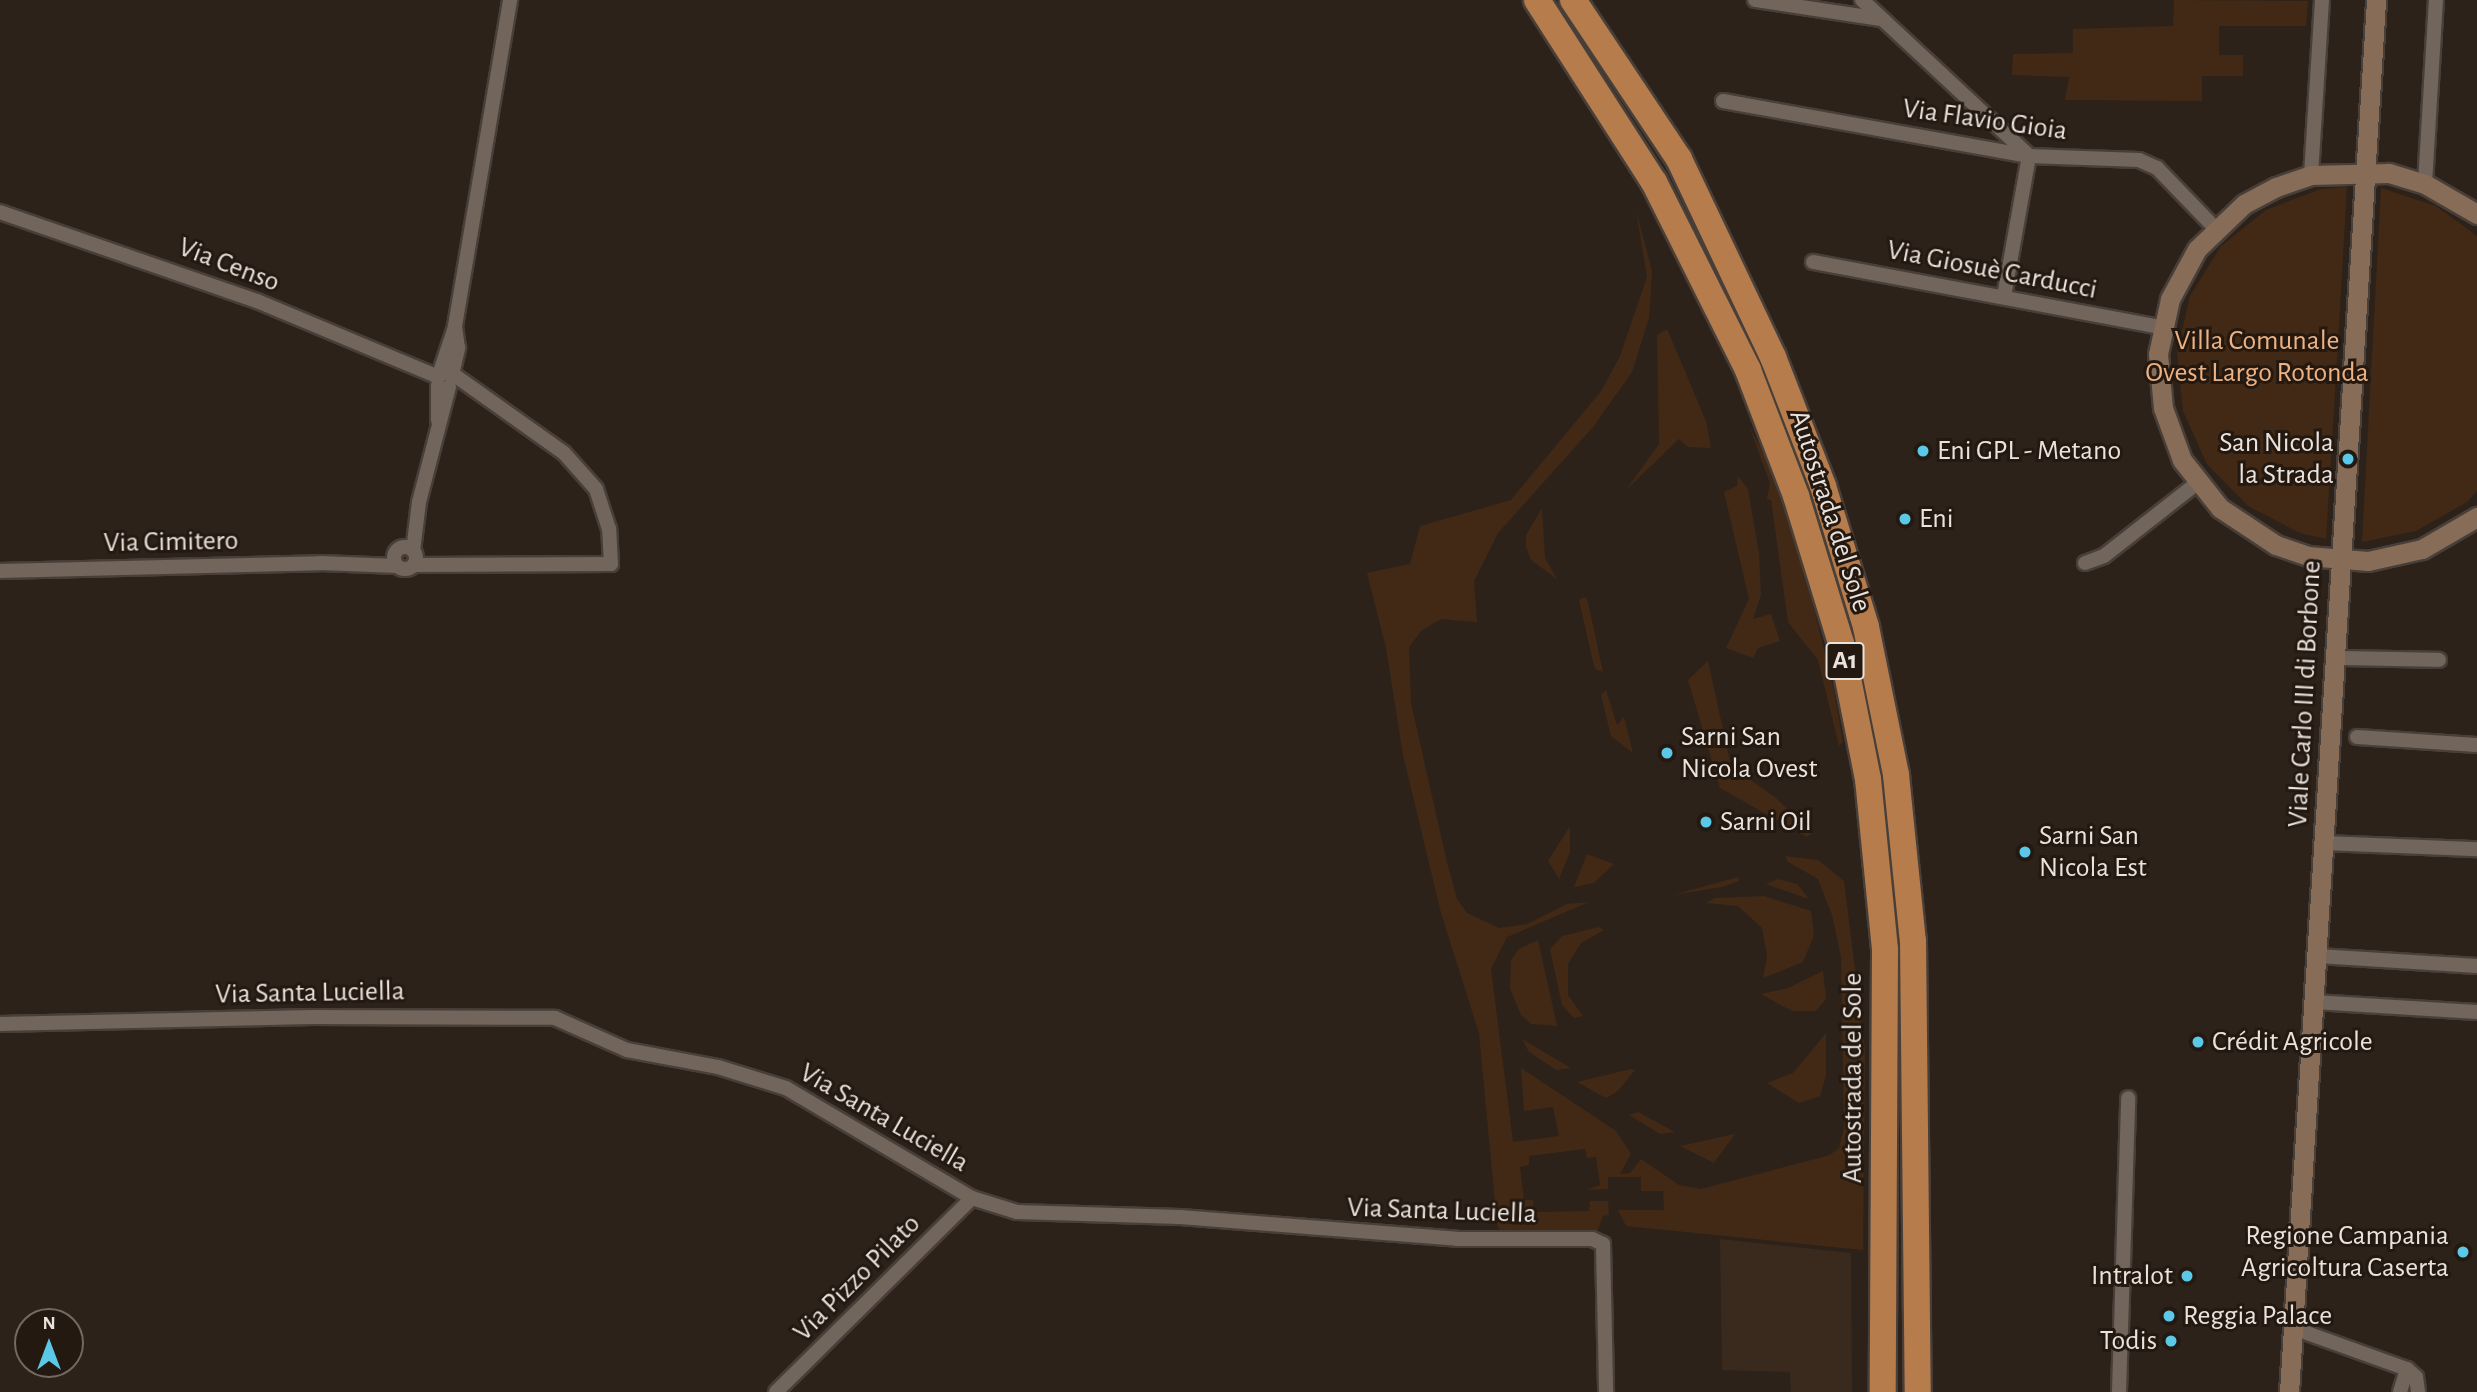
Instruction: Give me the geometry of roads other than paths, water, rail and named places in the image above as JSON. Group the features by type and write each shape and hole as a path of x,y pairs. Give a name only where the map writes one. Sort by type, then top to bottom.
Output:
{"highway":[{"name":"Autostrada del Sole","path":"1537,0 1654,182 1748,370 1796,496 1841,643 1868,779 1885,950 1883,1392"},
{"name":"Autostrada del Sole","path":"1573,0 1679,159 1773,358 1823,486 1866,627 1896,775 1913,942 1918,1392"}],"main road":[{"name":"Viale Carlo III di Borbone","path":"2289,1392 2376,0"},
{"path":"2477,214 2425,184 2365,171 2311,175 2244,204 2215,228 2181,274 2162,327 2158,354 2163,408 2182,460 2197,483 2220,508 2256,534 2308,555 2341,561 2382,559 2422,549 2477,517"}],"street":[{"path":"406,557 446,380 510,0"},
{"path":"1755,0 1881,19"},
{"path":"1863,0 2029,156 2004,297"},
{"path":"2311,175 2322,0"},
{"path":"2425,184 2436,0"},
{"name":"Via Flavio Gioia","path":"1723,101 2029,156 2139,160 2157,168 2215,228"},
{"name":"Via Censo","path":"0,212 257,301 446,380 489,403 564,453 596,489 609,529 611,564"},
{"name":"Via Giosuè Carducci","path":"1813,262 2162,327"},
{"path":"2085,563 2104,556 2197,483"},
{"name":"Via Cimitero","path":"0,571 344,563 406,557 459,563 611,564"},
{"path":"2336,658 2439,660"},
{"path":"2357,737 2477,745"},
{"path":"2325,844 2477,849"},
{"path":"2318,956 2477,966"},
{"path":"2315,1002 2477,1012"},
{"name":"Via Santa Luciella","path":"0,1024 312,1017 555,1018 627,1050 718,1067 786,1088 972,1198 1017,1212 1180,1217 1457,1239 1598,1241 1602,1244 1606,1392"},
{"path":"2119,1392 2128,1098"},
{"name":"Via Pizzo Pilato","path":"776,1392 972,1198"},
{"path":"2293,1328 2407,1369 2416,1377 2418,1392"},
{"path":"2400,1392 2407,1369"}],"place":[{"name":"Eni GPL - Metano","path":"1923,451"},
{"name":"San Nicola la Strada","path":"2348,459"},
{"name":"Eni","path":"1905,519"},
{"name":"Sarni San Nicola Ovest","path":"1667,753"},
{"name":"Sarni Oil","path":"1706,822"},
{"name":"Sarni San Nicola Est","path":"2025,852"},
{"name":"Crédit Agricole","path":"2198,1042"},
{"name":"Regione Campania Agricoltura Caserta","path":"2463,1252"},
{"name":"Intralot","path":"2187,1276"},
{"name":"Reggia Palace","path":"2169,1316"},
{"name":"Todis","path":"2171,1341"}],"park label":[{"name":"Villa Comunale Ovest Largo Rotonda","path":"2257,357"}]}
